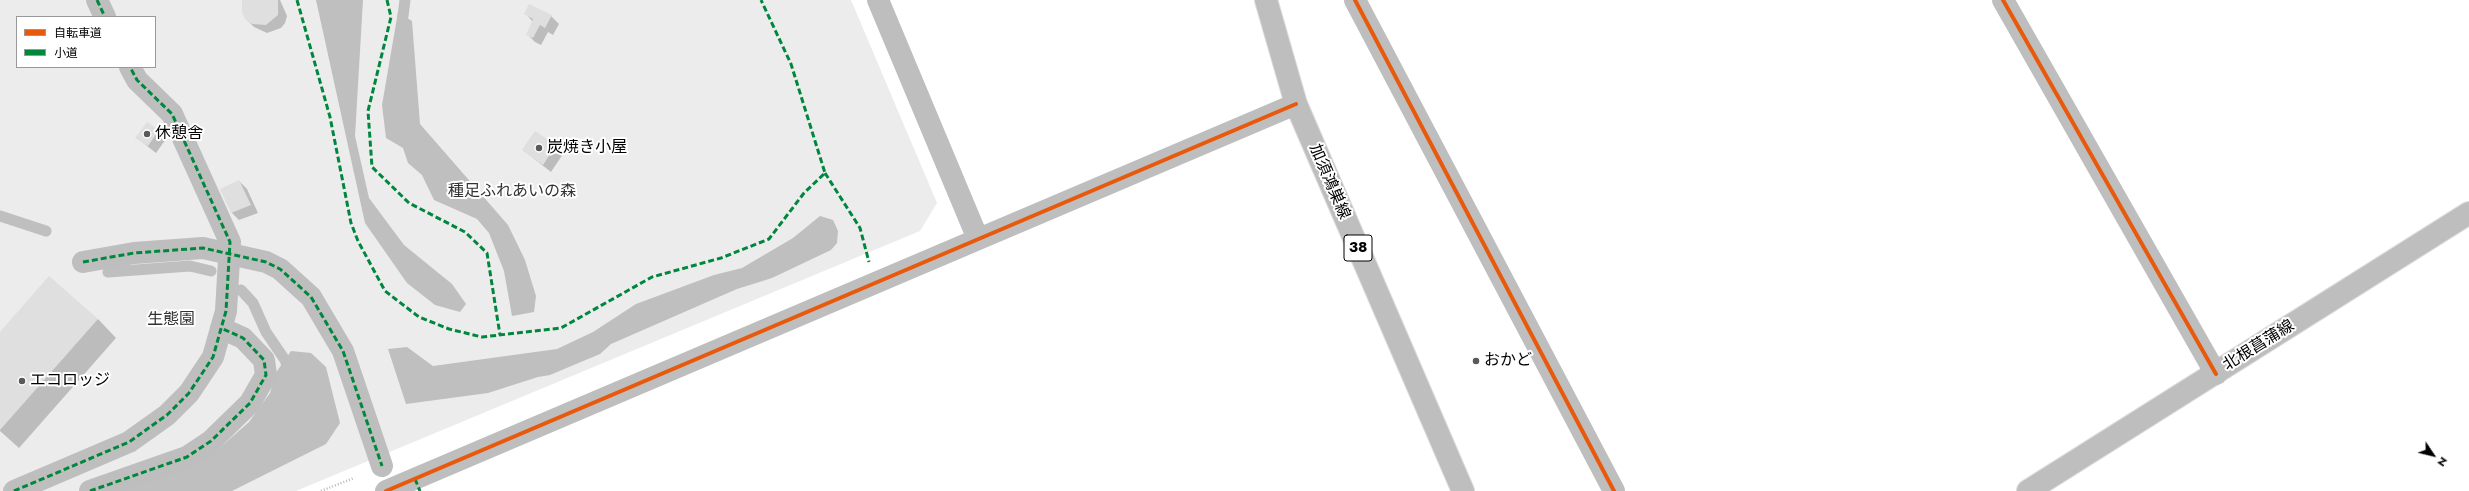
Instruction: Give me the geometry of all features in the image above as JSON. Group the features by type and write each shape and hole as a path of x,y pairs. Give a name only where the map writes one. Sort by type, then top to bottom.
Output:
{"street":[{"path":"97,0 105,16"},
{"path":"878,0 978,239"},
{"name":"加須鴻巣線","path":"1266,0 1296,104 1463,491"},
{"path":"1355,0 1614,491"},
{"path":"2003,0 2216,374"},
{"path":"14,491 129,442 167,416 189,393 213,357 226,311 230,242 172,114 137,80 131,68"},
{"path":"386,491 1296,104"},
{"name":"北根菖蒲線","path":"2028,491 2216,374 2469,213"},
{"path":"83,262 134,253 203,248 266,262 280,269 311,298 343,351 382,466"},
{"path":"90,491 187,457 211,441 250,403 266,374 264,360 243,338 221,328"}],"path":[{"path":"321,491 382,466"}],"green space":[{"path":"0,0 851,0 937,203 920,231 296,491 0,491"}],"shaded area":[{"path":"316,0 363,0 355,136 369,198 404,245 452,284 466,304 460,312 435,305 407,283 365,223"},
{"path":"398,12 412,21 420,124 508,225 525,260 536,296 534,312 512,316 504,271 489,233 477,219 434,200 422,175 408,163 403,148 386,138 382,105"},
{"path":"820,216 833,220 838,231 837,243 831,250 772,278 737,289 611,344 600,354 550,375 538,377 488,393 406,404 388,349 407,347 433,366 557,349 593,332 636,304 714,275 742,268 793,238"},
{"path":"291,351 311,353 326,367 340,423 326,444 232,491 112,491 217,450 249,422 270,393 275,374"}],"building":[{"path":"242,0 278,0 278,15 266,25 252,24 245,19 242,12"},
{"path":"529,4 552,15 545,28 540,25 533,38 526,35 533,19 524,14"},
{"name":"休憩舎","path":"147,122 159,130 148,146 135,138"},
{"name":"炭焼き小屋","path":"535,131 556,145 543,165 522,150"},
{"path":"239,180 251,205 231,213 220,189"},
{"name":"エコロッジ","path":"49,276 98,319 0,430 0,332"}],"waterway":[{"path":"403,16 405,0"},
{"path":"0,216 46,231"},
{"path":"108,272 190,266 211,271"},
{"path":"241,290 253,303 266,332 285,360 290,373"}],"marked path":[{"path":"97,0 105,16"},
{"path":"297,0 330,117 351,223 358,241 385,291 419,317 449,329 482,337 561,328 652,277 721,258 769,239 804,193 825,173 791,64 761,0"},
{"path":"387,0 391,17 368,111 372,167 409,203 465,232 487,253 500,335"},
{"path":"14,491 129,442 167,415 189,393 213,357 226,311 230,242 172,114 137,80 131,68"},
{"path":"825,173 860,228 869,262"},
{"path":"83,262 134,253 203,248 266,262 280,269 311,297 343,351 382,466"},
{"path":"90,491 187,457 211,441 250,403 266,375 264,360 243,338 221,328"},
{"path":"415,479 420,491"}],"cycle path":[{"path":"1355,0 1614,491"},
{"path":"2003,0 2216,374"},
{"path":"386,491 1296,104"}],"place":[{"name":"休憩舎","path":"147,134"},
{"name":"炭焼き小屋","path":"539,148"},
{"name":"おかど","path":"1476,361"},
{"name":"エコロッジ","path":"22,381"}],"park label":[{"name":"種足ふれあいの森","path":"512,192"},
{"name":"生態園","path":"171,320"}]}
